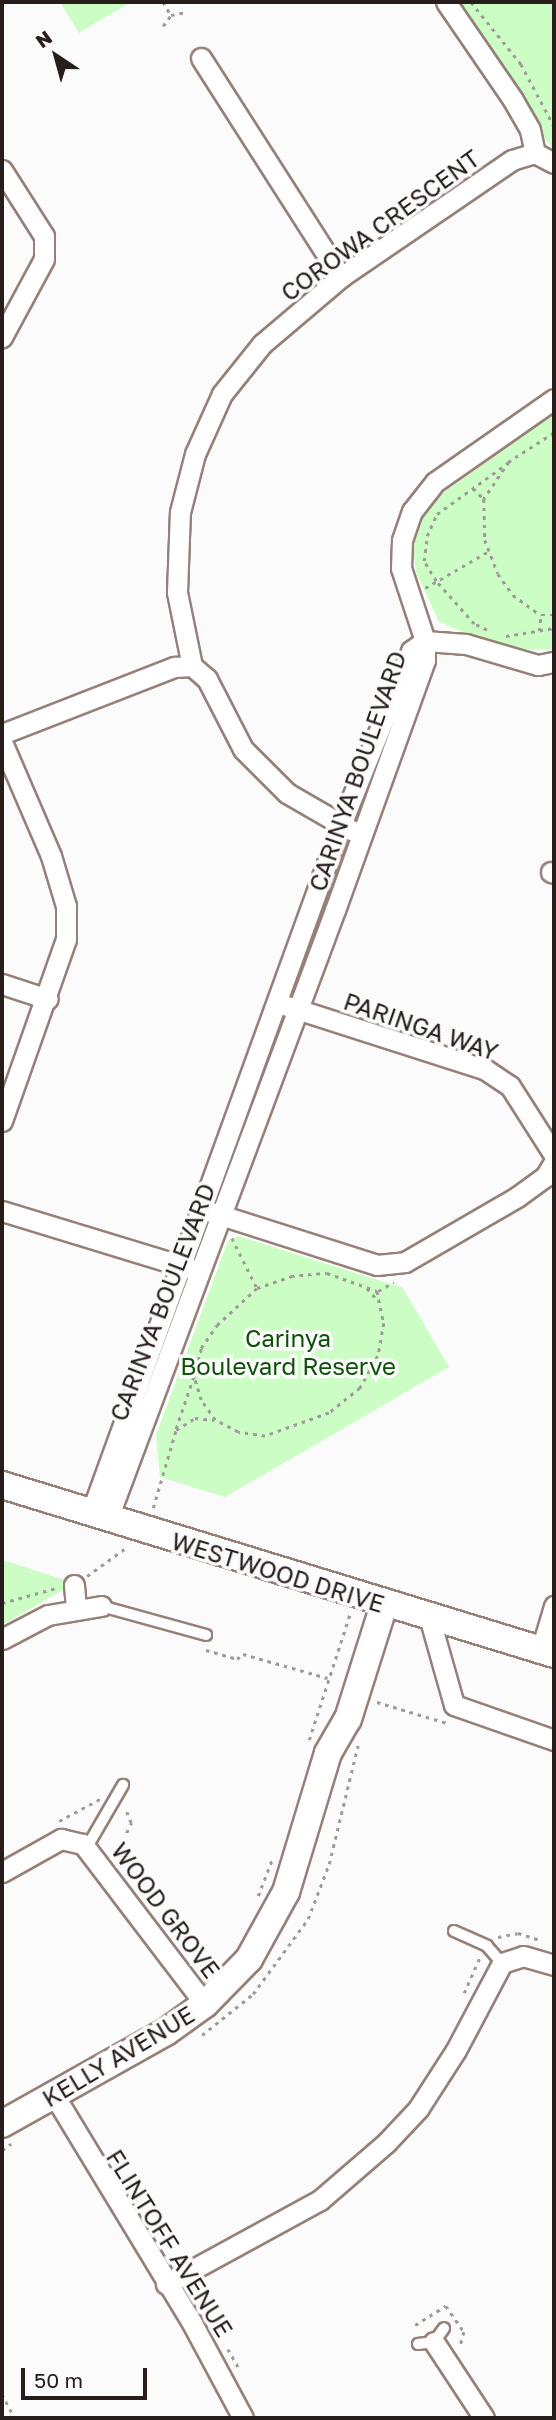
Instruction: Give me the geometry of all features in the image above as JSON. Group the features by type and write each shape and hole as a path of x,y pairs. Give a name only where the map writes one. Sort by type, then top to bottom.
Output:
{"street":[{"path":"446,2 513,100 530,130 535,153 554,163"},
{"path":"201,58 341,277"},
{"name":"COROWA CRESCENT","path":"361,833 340,827 287,793 243,749 207,679 192,666 177,592 180,512 195,454 222,394 262,344 341,277 512,160 535,153"},
{"path":"2,170 44,236 44,259 2,337"},
{"path":"554,399 435,482 412,511 402,540 401,568 425,641 466,644 538,665 554,662"},
{"name":"CARINYA BOULEVARD","path":"191,1268 224,1223 258,1114 361,833 411,651 425,641"},
{"path":"2,734 174,667 192,666"},
{"name":"CARINYA BOULEVARD","path":"100,1516 191,1268 202,1209 304,934 340,827 390,729"},
{"path":"2,742 51,856 66,906 66,939 48,999 2,1121"},
{"path":"2,984 48,999"},
{"name":"PARINGA WAY","path":"277,1003 486,1070 510,1086 554,1155"},
{"path":"202,1209 224,1223 377,1265 405,1262 517,1197 545,1177 554,1162"},
{"path":"2,1211 191,1268"},
{"name":"WESTWOOD DRIVE","path":"2,1485 371,1607 548,1652"},
{"path":"74,1586 76,1608"},
{"path":"2,1639 48,1615 76,1608 101,1606"},
{"path":"548,1652 554,1606"},
{"name":"KELLY AVENUE","path":"2,2124 166,2032 200,1996 248,1959 271,1923 294,1868 318,1749 348,1719 371,1607"},
{"path":"430,1620 454,1705 554,1740"},
{"name":"WOOD GROVE","path":"2,1872 61,1839 87,1847 200,1996"},
{"path":"166,2284 293,2217 357,2170 418,2109 456,2050 502,1963 523,1956 554,1965"},
{"name":"FLINTOFF AVENUE","path":"54,2095 243,2418"},
{"path":"432,2338 484,2418"}],"lane":[{"path":"314,904 335,910"},
{"path":"304,934 324,940"},
{"path":"238,1110 258,1114"},
{"path":"101,1606 206,1635"},
{"name":"WOOD GROVE","path":"87,1847 123,1785"},
{"path":"454,1931 487,1946 502,1963"}],"path":[{"path":"163,2 171,15"},
{"path":"471,2 521,64 554,126"},
{"path":"163,26 171,15 187,12"},
{"path":"491,632 474,624 436,581 424,561 427,536 437,514 554,433"},
{"path":"484,499 509,462"},
{"path":"473,488 484,499 489,551 513,596 541,615 554,615"},
{"path":"412,596 489,551"},
{"path":"539,631 541,615"},
{"path":"500,636 554,628"},
{"path":"224,1223 257,1288"},
{"path":"327,1273 377,1292 384,1324 378,1356 360,1388 329,1413 265,1436 238,1432 215,1420 195,1418 176,1430 201,1348 217,1325 257,1288 291,1276 327,1273"},
{"path":"194,1377 201,1400 215,1420"},
{"path":"318,1749 328,1678 349,1614 371,1607"},
{"path":"199,1648 237,1659 243,1654 328,1678"},
{"path":"256,1900 276,1849"},
{"path":"464,1994 487,1946 512,1933 545,1942"},
{"path":"200,1996 208,1967 214,1968"},
{"path":"2,2394 15,2418"}],"green space":[{"path":"60,2 131,2 79,33"},
{"path":"456,2 554,2 554,151 543,136"},
{"path":"554,413 554,650 502,648 439,622 416,572 413,546 428,504"},
{"name":"Carinya Boulevard Reserve","path":"238,1236 403,1288 449,1367 225,1497 160,1477 156,1435 228,1241"},
{"path":"2,1560 75,1583 2,1625"}]}
